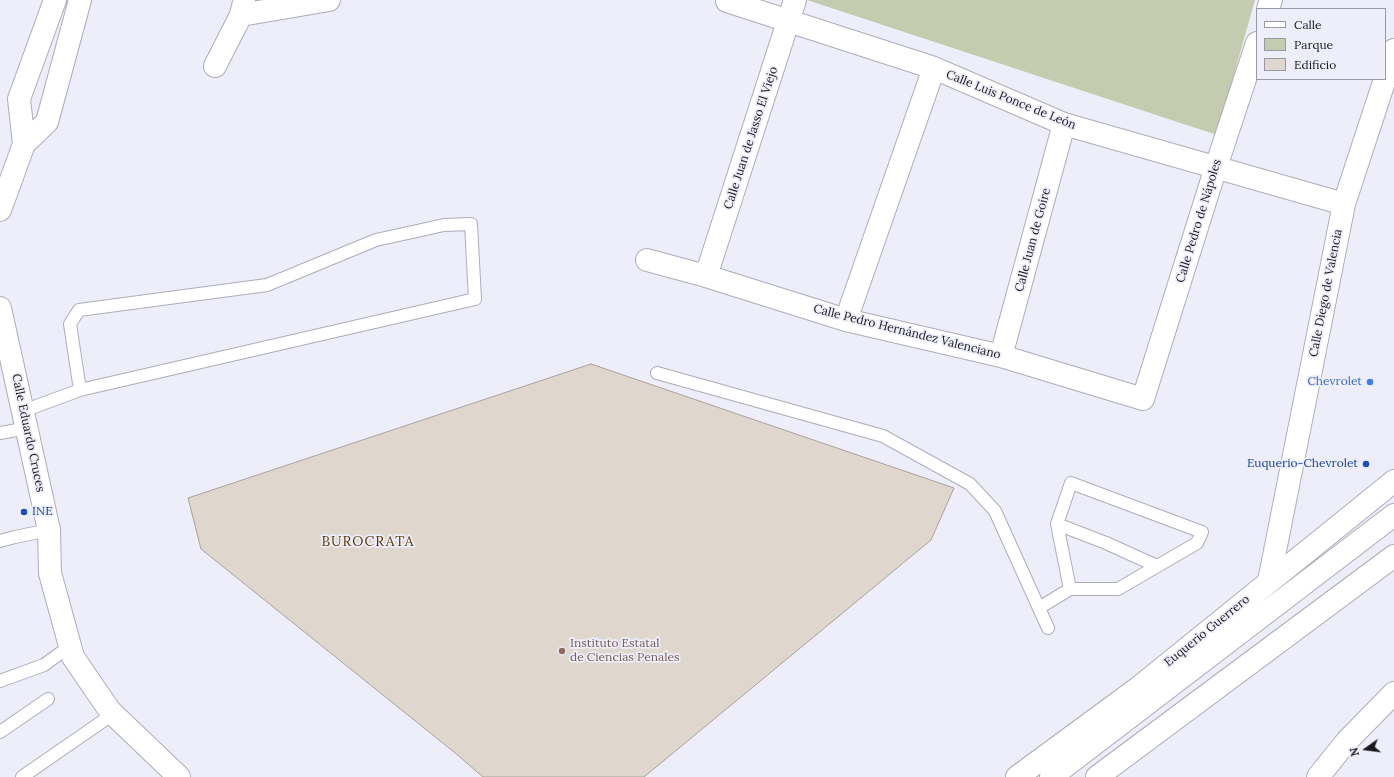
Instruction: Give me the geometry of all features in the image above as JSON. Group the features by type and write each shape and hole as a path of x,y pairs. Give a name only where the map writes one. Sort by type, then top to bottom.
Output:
{"street":[{"path":"24,144 19,99 55,0"},
{"path":"0,210 24,144 47,122 80,0"},
{"path":"215,66 243,7 329,0"},
{"name":"Calle Juan de Jasso El Viejo","path":"706,276 795,0"},
{"name":"Calle Luis Ponce de León","path":"727,1 934,68 1064,124 1344,204"},
{"name":"Calle Pedro de Nápoles","path":"1143,399 1216,167 1256,46"},
{"name":"Calle Diego de Valencia","path":"1386,75 1394,50"},
{"path":"846,320 934,68"},
{"name":"Calle Diego de Valencia","path":"1258,620 1269,581 1344,204 1384,80"},
{"name":"Calle Juan de Goire","path":"1001,356 1064,124"},
{"name":"Calle Pedro Hernández Valenciano","path":"647,260 706,276 846,320 1001,356 1143,399"},
{"name":"Calle Eduardo Cruces","path":"0,308 49,530 50,573 73,657 110,711 179,777"},
{"name":"Euquerio Guerrero","path":"1017,777 1139,698 1269,581 1394,481"},
{"path":"1051,777 1139,698 1258,620 1394,515"},
{"path":"1097,777 1394,556"},
{"path":"1318,777 1347,741 1394,693"}],"lane":[{"path":"0,433 80,390 475,299 471,224 444,225 376,240 267,284 79,310 70,324 80,390"},
{"path":"656,373 883,436 970,484 995,511 1048,628"},
{"path":"1039,608 1070,589 1118,589 1197,543 1202,532 1071,483 1057,524 1070,589"},
{"path":"1057,524 1157,566"},
{"path":"0,541 49,530"},
{"path":"0,681 44,665 70,646"},
{"path":"0,732 48,699"},
{"path":"22,777 113,714"}],"green space":[{"path":"807,0 1255,0 1217,135"}],"building":[{"name":"Instituto Estatal de Ciencias Penales","path":"591,364 954,488 931,540 644,777 483,777 454,752 201,549 188,498"}],"place":[{"name":"Chevrolet","path":"1370,382"},
{"name":"Euquerio-Chevrolet","path":"1366,464"},
{"name":"INE","path":"24,512"},
{"name":"Instituto Estatal de Ciencias Penales","path":"562,651"}],"district":[{"name":"BUROCRATA","path":"368,542"}]}
